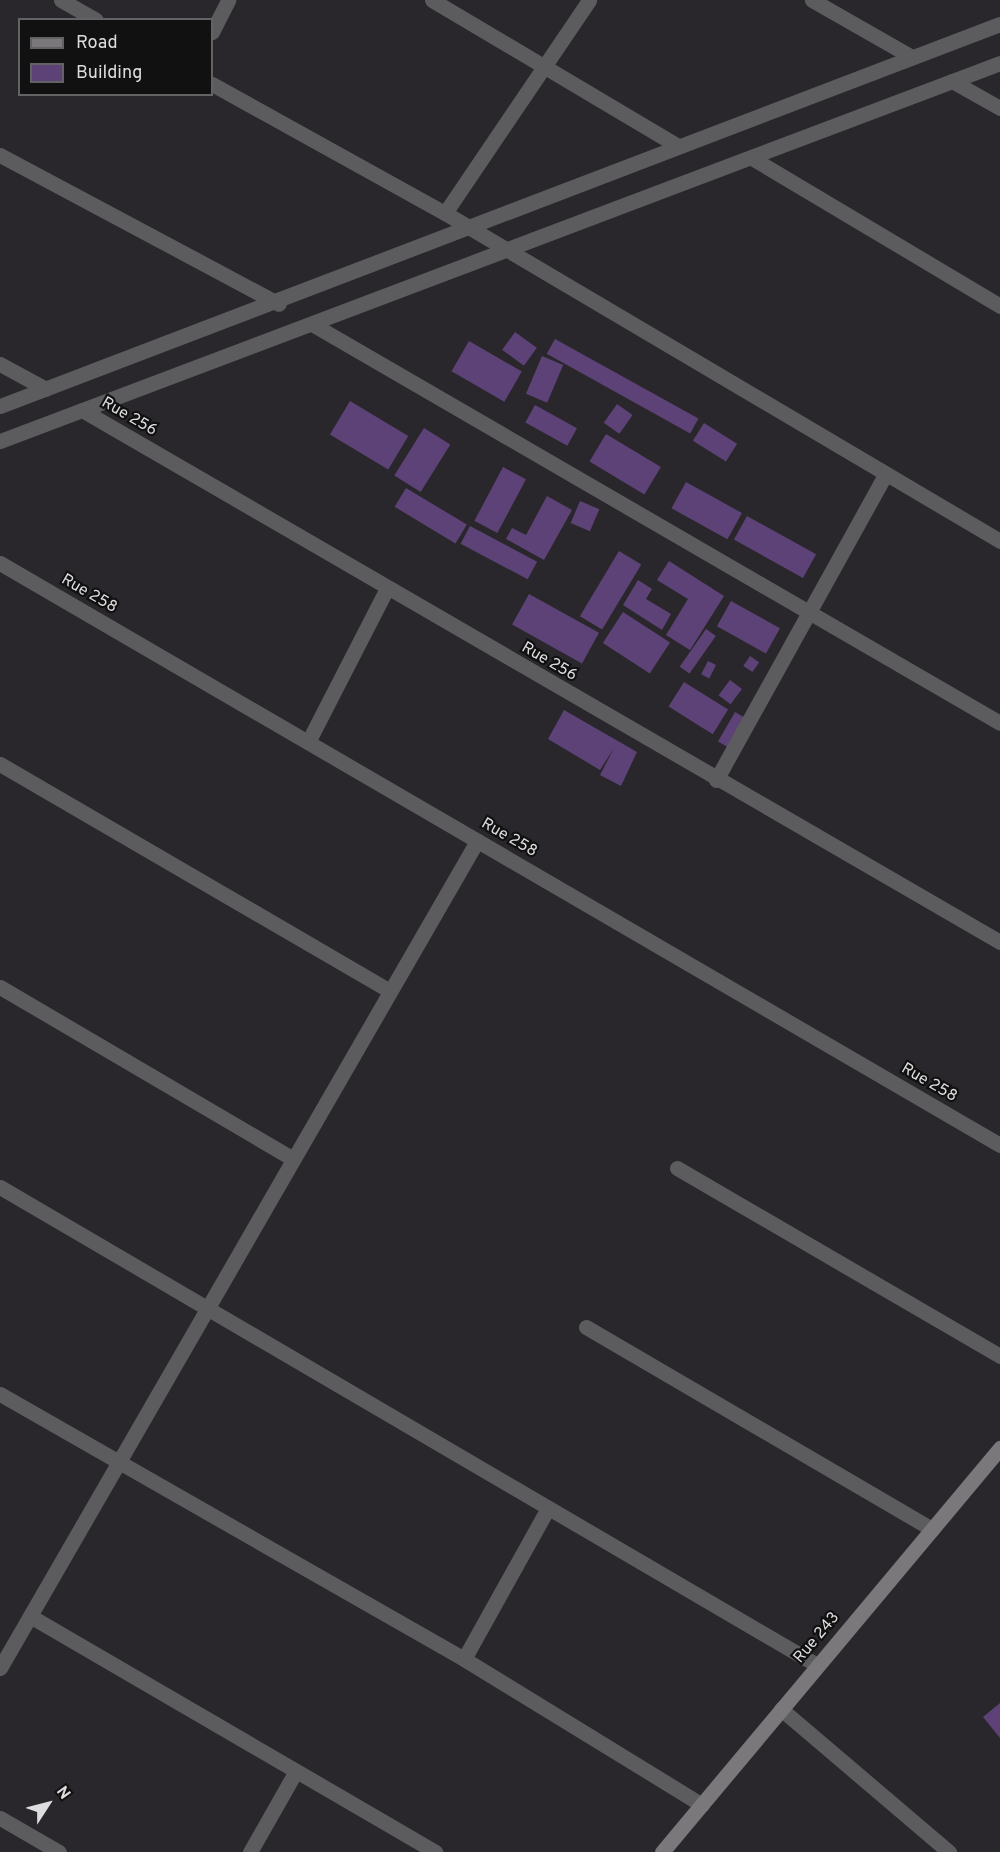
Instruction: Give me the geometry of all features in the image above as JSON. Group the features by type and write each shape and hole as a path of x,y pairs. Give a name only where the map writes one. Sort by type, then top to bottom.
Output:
{"main road":[{"name":"Rue 243","path":"662,1852 1000,1448"}],"street":[{"path":"61,0 92,18"},
{"path":"213,30 228,0"},
{"path":"432,0 678,146"},
{"path":"445,213 589,0"},
{"path":"812,0 912,57"},
{"path":"0,406 279,304 466,227 1000,24"},
{"path":"0,441 1000,63"},
{"path":"952,81 1000,108"},
{"path":"213,85 445,213 1000,541"},
{"path":"0,155 279,304"},
{"path":"753,158 1000,306"},
{"path":"312,324 1000,723"},
{"path":"0,364 46,389"},
{"name":"Rue 256","path":"82,410 716,780 1000,942"},
{"path":"716,780 885,475"},
{"name":"Rue 258","path":"0,563 1000,1145"},
{"path":"308,742 387,588"},
{"path":"0,764 390,991"},
{"path":"0,1668 477,841"},
{"path":"0,987 293,1159"},
{"path":"677,1168 1000,1356"},
{"path":"0,1187 817,1665"},
{"path":"586,1327 932,1529"},
{"path":"0,1394 464,1659 702,1805"},
{"path":"464,1659 548,1508"},
{"path":"30,1616 435,1852"},
{"path":"781,1709 949,1852"},
{"path":"250,1852 296,1771"},
{"path":"0,1818 58,1852"}],"building":[{"path":"515,332 537,348 524,366 502,350"},
{"path":"555,339 698,419 690,433 547,354"},
{"path":"469,341 522,372 504,402 452,371"},
{"path":"542,356 563,365 547,403 526,394"},
{"path":"350,401 408,436 388,469 330,434"},
{"path":"617,404 633,415 619,434 604,423"},
{"path":"535,405 577,428 567,446 525,422"},
{"path":"704,423 737,444 726,461 693,441"},
{"path":"424,428 450,444 421,492 394,475"},
{"path":"606,434 661,467 644,494 590,461"},
{"path":"503,467 526,479 497,533 474,521"},
{"path":"686,482 742,513 727,539 671,508"},
{"path":"406,488 467,525 456,543 395,507"},
{"path":"547,496 572,510 544,560 506,539 512,528 526,535"},
{"path":"580,501 599,509 590,531 571,523"},
{"path":"747,516 816,554 803,578 734,540"},
{"path":"470,526 537,562 528,579 461,544"},
{"path":"619,551 641,564 602,630 580,616"},
{"path":"669,561 724,596 690,650 666,635 688,599 657,580"},
{"path":"638,580 652,589 646,599 671,614 662,630 623,605"},
{"path":"529,594 599,633 582,663 512,625"},
{"path":"731,601 780,628 766,654 717,626"},
{"path":"623,612 670,642 650,674 603,643"},
{"path":"706,629 716,636 689,674 680,667"},
{"path":"750,656 759,662 752,672 743,666"},
{"path":"708,661 716,665 709,678 701,674"},
{"path":"730,680 742,689 731,704 719,695"},
{"path":"684,682 728,710 713,734 669,707"},
{"path":"564,710 637,752 621,786 600,775 614,748 600,770 548,739"},
{"path":"735,712 747,719 730,748 718,741"},
{"path":"1000,1703 1000,1738 983,1717"}]}
